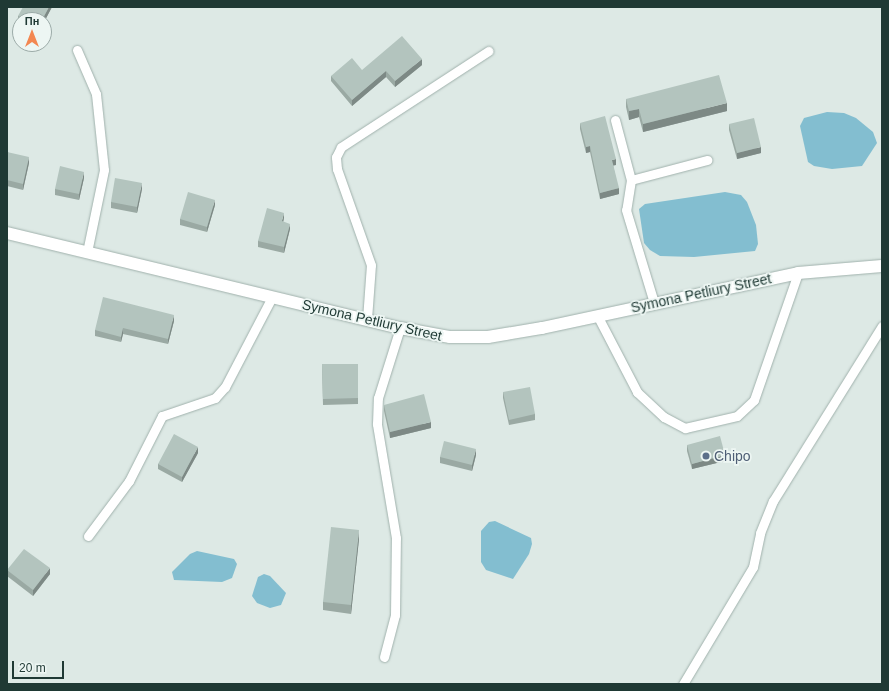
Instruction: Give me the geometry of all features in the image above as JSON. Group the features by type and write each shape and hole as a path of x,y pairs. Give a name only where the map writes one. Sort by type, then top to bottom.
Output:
{"main road":[{"name":"Symona Petliury Street","path":"7,233 400,328 450,337 488,337 542,328 798,273 882,266"}],"lane":[{"path":"78,50 96,94 104,170 87,252"},
{"path":"367,319 371,265 336,169 336,157 341,147 488,51"},
{"path":"615,120 631,180 626,210 654,303"},
{"path":"631,180 707,160"},
{"path":"597,315 637,392 664,417 685,428 737,416 754,400 798,273"},
{"path":"88,536 129,481 162,416 215,398 225,387 272,297"},
{"path":"683,684 753,567 760,533 773,501 882,326"},
{"path":"384,658 396,615 396,538 376,424 378,398 400,328"}],"water":[{"path":"827,112 844,113 856,118 873,132 877,143 862,166 832,169 814,166 808,162 800,126 804,118"},
{"path":"725,192 741,195 747,202 756,225 758,244 755,251 694,257 660,256 650,250 644,243 639,209 645,204"},
{"path":"495,521 531,538 532,544 529,554 513,579 486,570 481,562 481,531 489,522"},
{"path":"197,551 234,559 237,564 232,578 222,582 174,580 172,572 190,554"},
{"path":"264,574 270,576 286,593 281,605 270,608 257,603 252,596 258,577"}],"building":[{"path":"23,7 49,7 46,12 20,12"},
{"path":"402,36 422,59 395,81 386,71 352,100 331,76 352,58 362,70"},
{"path":"719,75 727,103 643,124 639,109 629,111 626,99"},
{"path":"605,116 616,159 612,160 619,188 600,193 590,146 586,147 580,123"},
{"path":"754,118 761,147 737,153 729,124"},
{"path":"7,152 29,157 23,184 7,180"},
{"path":"60,166 84,172 79,194 55,189"},
{"path":"115,178 142,183 137,207 111,202"},
{"path":"188,192 215,200 207,227 180,219"},
{"path":"267,208 284,213 282,221 290,224 284,247 258,241"},
{"path":"103,297 174,315 168,339 123,328 121,337 95,330"},
{"path":"322,364 358,364 358,398 323,399"},
{"path":"530,387 535,414 509,420 503,392"},
{"path":"424,394 431,422 390,432 384,405"},
{"path":"174,434 198,447 182,477 158,464"},
{"name":"Chipo","path":"720,436 725,455 692,464 687,445"},
{"path":"444,441 476,449 472,465 440,457"},
{"path":"331,527 359,530 351,605 323,602"},
{"path":"24,549 50,568 33,590 7,570"}],"place":[{"name":"Chipo","path":"706,456"}]}
